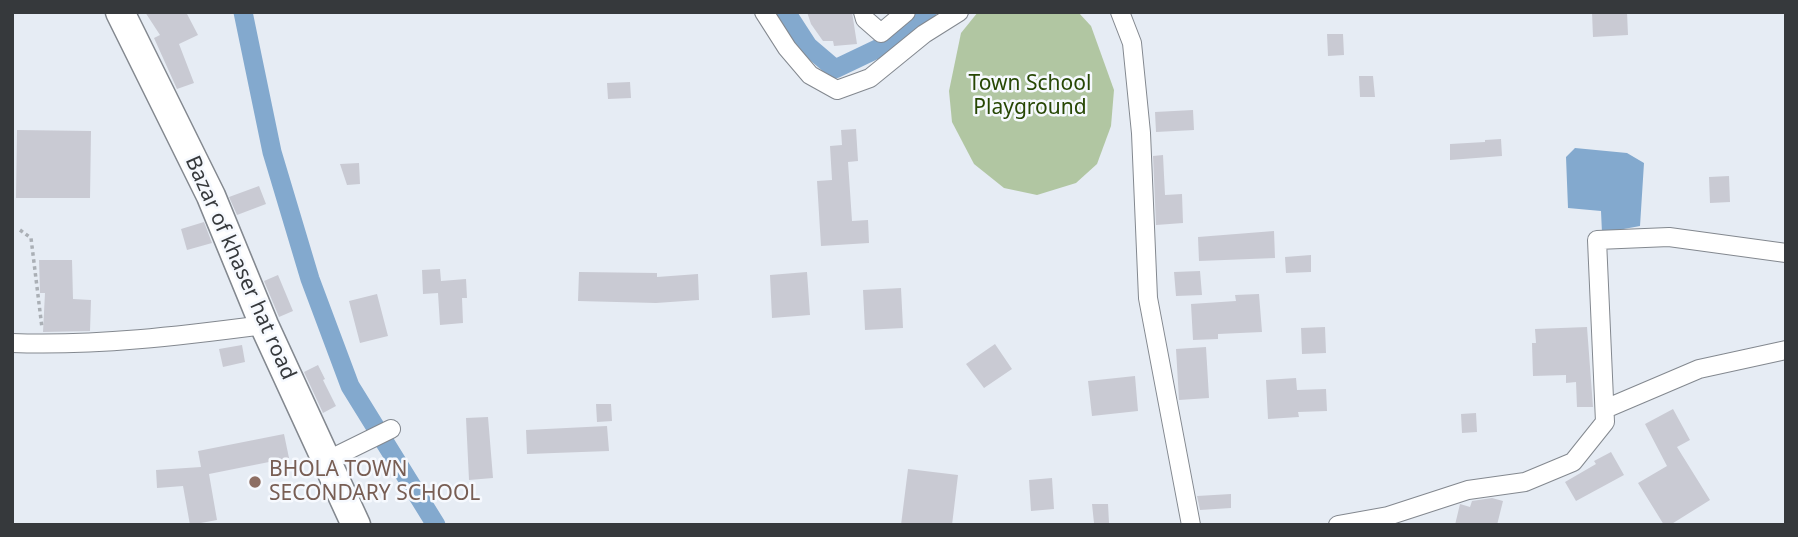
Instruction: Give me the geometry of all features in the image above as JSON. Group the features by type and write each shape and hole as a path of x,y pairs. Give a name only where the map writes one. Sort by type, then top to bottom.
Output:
{"main road":[{"name":"Bazar of khaser hat road","path":"120,12 211,195 264,325 337,456 356,525"}],"street":[{"path":"764,12 787,48 810,75 837,90 870,78 924,34 959,12"},
{"path":"863,12 865,19 881,33 906,12"},
{"path":"1120,12 1132,43 1141,133 1148,298 1191,525"},
{"path":"1338,525 1388,516 1468,490 1525,482 1573,462 1605,422 1597,240 1669,237 1786,253"},
{"path":"12,343 162,339 264,325"},
{"path":"1605,409 1699,369 1786,350"},
{"path":"337,456 391,429"}],"path":[{"path":"20,230 31,238 44,344"}],"green space":[{"name":"Town School Playground","path":"978,12 1078,12 1091,26 1114,90 1111,126 1097,164 1076,183 1037,195 1004,188 974,164 952,122 949,91 961,33"}],"water":[{"path":"1575,148 1627,153 1644,163 1640,226 1602,233 1601,211 1568,208 1566,157"}],"building":[{"path":"145,12 186,12 198,35 179,44 194,83 177,89 154,38 160,35"},
{"path":"807,12 852,12 857,44 834,46 833,41 823,41 811,24"},
{"path":"1592,12 1627,12 1628,35 1593,37"},
{"path":"1327,34 1343,34 1344,55 1328,56"},
{"path":"1359,76 1373,76 1375,97 1360,97"},
{"path":"630,82 631,98 608,99 607,83"},
{"path":"1193,110 1194,130 1156,132 1155,112"},
{"path":"856,129 858,161 848,162 852,221 868,220 869,243 821,246 817,181 832,180 830,146 842,145 841,130"},
{"path":"17,130 91,131 90,198 16,198"},
{"path":"1501,139 1502,156 1450,160 1450,144"},
{"path":"1163,155 1165,195 1182,194 1183,223 1156,225 1153,156"},
{"path":"359,163 360,184 347,185 340,164"},
{"path":"1729,176 1730,202 1710,203 1709,177"},
{"path":"259,186 266,204 237,215 229,197"},
{"path":"204,222 212,243 187,250 181,229"},
{"path":"1274,231 1275,258 1199,261 1198,237"},
{"path":"1311,255 1311,272 1286,273 1285,257"},
{"path":"39,260 72,260 73,299 91,300 90,331 43,332 45,293 40,293"},
{"path":"440,269 441,281 466,279 467,298 462,298 463,323 440,325 438,293 423,294 422,270"},
{"path":"1200,271 1202,295 1176,296 1174,272"},
{"path":"579,272 657,273 657,277 698,274 699,300 656,303 578,301"},
{"path":"807,272 810,315 772,318 770,275"},
{"path":"278,275 293,311 279,317 264,281"},
{"path":"901,288 903,328 865,330 863,290"},
{"path":"377,294 388,336 360,343 349,301"},
{"path":"1259,294 1262,332 1218,334 1218,339 1193,340 1191,304 1236,301 1235,295"},
{"path":"1325,327 1326,353 1302,354 1301,328"},
{"path":"1587,327 1593,407 1577,407 1576,382 1566,383 1566,375 1533,376 1532,343 1536,343 1535,329"},
{"path":"995,344 1012,369 984,388 966,364"},
{"path":"242,345 245,362 223,367 219,349"},
{"path":"1206,347 1209,398 1179,400 1176,349"},
{"path":"318,365 336,406 323,413 304,372"},
{"path":"1135,376 1138,411 1092,416 1088,381"},
{"path":"1296,378 1297,390 1326,389 1327,411 1298,412 1299,417 1268,419 1266,380"},
{"path":"596,404 611,404 612,421 597,422"},
{"path":"1673,409 1690,440 1677,447 1710,500 1670,525 1664,525 1638,483 1667,466 1645,424"},
{"path":"1476,413 1477,432 1462,433 1461,414"},
{"path":"488,417 493,478 469,480 466,418"},
{"path":"607,426 609,451 527,454 526,430"},
{"path":"284,434 289,458 209,474 217,520 190,525 183,486 157,488 156,470 201,467 198,451"},
{"path":"1611,452 1624,475 1576,501 1565,482"},
{"path":"908,469 958,475 952,525 901,525"},
{"path":"1052,478 1054,509 1031,511 1029,480"},
{"path":"1231,494 1231,508 1200,510 1197,496"},
{"path":"1492,498 1503,501 1497,525 1455,525 1460,504 1470,507 1472,501"},
{"path":"1092,504 1108,504 1109,523 1094,523"}],"waterway":[{"path":"243,12 272,152 310,279 350,386 436,525"},
{"path":"786,12 808,46 835,69 879,48 927,12"}],"place":[{"name":"BHOLA TOWN SECONDARY SCHOOL","path":"255,482"}]}
